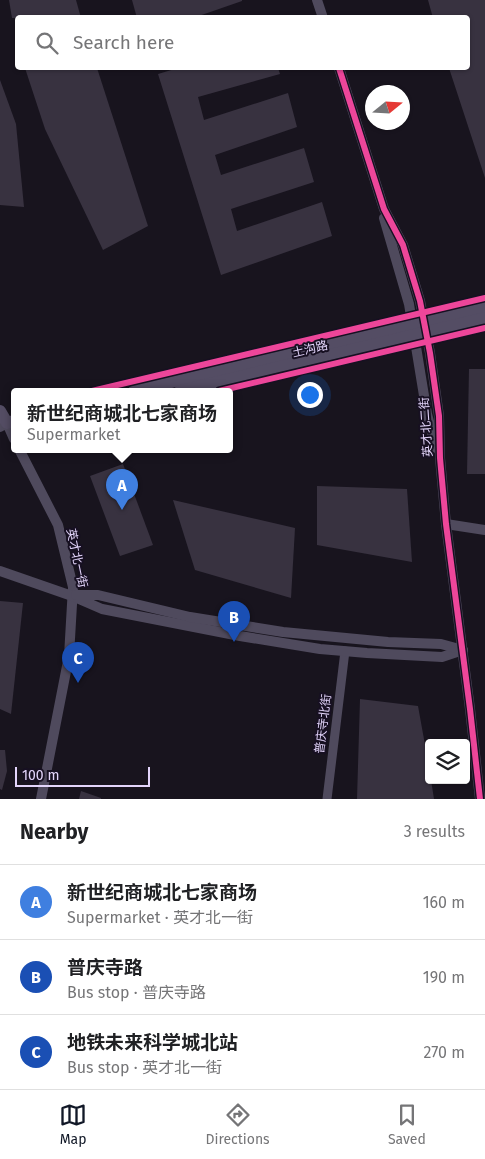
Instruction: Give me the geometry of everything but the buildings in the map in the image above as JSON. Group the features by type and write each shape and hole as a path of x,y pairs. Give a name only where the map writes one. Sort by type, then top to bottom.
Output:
{"main road":[{"name":"土沟路","path":"191,388 420,328 485,307"},
{"name":"土沟路","path":"148,388 420,328 485,318"},
{"path":"0,411 7,423"}],"street":[{"path":"318,0 322,15"},
{"name":"英才北二街","path":"340,70 384,209 384,220 409,304 420,328 427,414 440,458 446,524 480,799"},
{"name":"英才北一街","path":"21,453 58,525 73,587 69,656 41,799"},
{"path":"446,524 485,530"},
{"path":"0,571 72,596 102,609 240,636 345,651 442,657 462,650"},
{"path":"72,596 98,595 190,617 283,632 388,642 441,644 462,650"},
{"name":"普庆寺北街","path":"327,799 345,651"}],"cycle path":[{"path":"340,70 384,209 403,245 420,301 439,416 440,458 446,524 480,799"},
{"path":"105,388 485,298"},
{"path":"232,388 485,328"}],"place":[{"name":"新世纪商城北七家商场","path":"122,510"},
{"name":"普庆寺路","path":"234,642"},
{"name":"地铁未来科学城北站","path":"78,683"}]}
